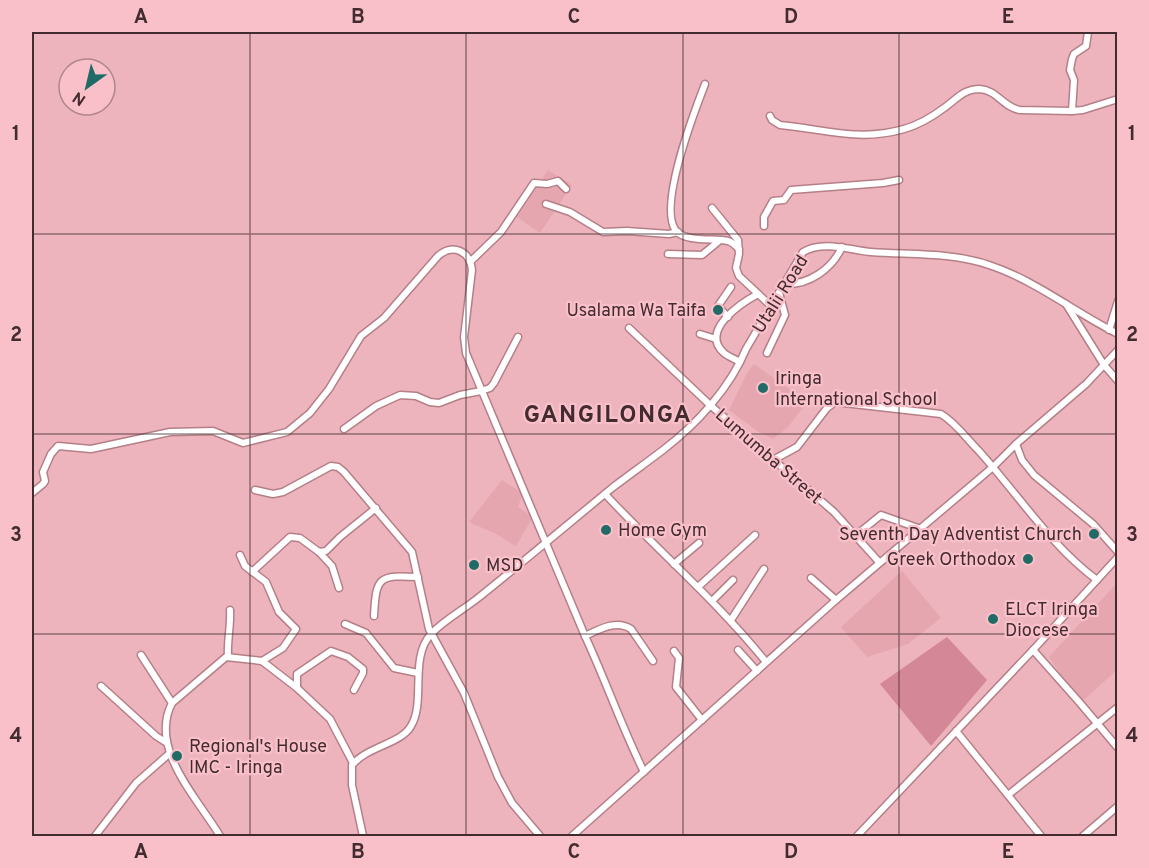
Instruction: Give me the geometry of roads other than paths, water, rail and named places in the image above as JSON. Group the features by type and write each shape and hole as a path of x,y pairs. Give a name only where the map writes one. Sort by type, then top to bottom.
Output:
{"street":[{"path":"1072,111 1074,80 1070,70 1071,61 1074,54 1086,46 1088,32"},
{"path":"678,232 672,216 674,182 690,124 705,84"},
{"path":"770,116 780,125 861,136 895,131 917,124 944,108 965,91 983,89 1016,110 1072,111 1118,99"},
{"path":"764,226 764,217 773,201 784,200 790,190 899,180"},
{"path":"471,261 501,232 534,183 547,184 558,181 566,189"},
{"path":"546,204 570,212 603,232 665,234 678,232 686,236 729,242 739,249"},
{"path":"712,208 738,240 737,272 771,306"},
{"path":"668,254 702,255 719,241"},
{"name":"Utalii Road","path":"432,633 547,543 605,494 665,449 710,405 741,362 803,252 822,247 842,247 891,254 945,256 987,264 1007,271 1118,334"},
{"path":"784,284 804,281 823,271 835,260 842,247"},
{"path":"32,493 45,481 43,472 51,454 58,446 91,449 170,432 213,431 243,443 287,432 310,413 329,390 361,336 384,318 438,256 445,251 458,251 467,255 471,261 470,300 464,337 466,353 625,733 644,772"},
{"path":"728,317 718,306 730,287"},
{"path":"767,353 785,315 779,293"},
{"path":"716,339 719,328 728,317 744,302 758,294"},
{"path":"1109,330 1118,301"},
{"path":"1065,303 1104,365 1118,381"},
{"name":"Lumumba Street","path":"629,328 710,405 834,512 879,562"},
{"path":"700,334 716,339 725,353 741,362"},
{"path":"344,429 376,406 400,395 416,396 439,403 490,388 518,337"},
{"path":"572,837 879,562 993,467 1016,444 1078,391 1118,350"},
{"path":"773,460 797,447 827,408 838,402 941,414 993,467 1041,526 1080,567 1097,580"},
{"path":"1016,444 1022,460 1035,475 1094,524 1118,552"},
{"path":"255,490 273,494 283,492 331,466 336,466 344,472 411,550 415,559 426,620 464,693 498,777 512,803 540,837"},
{"path":"605,494 731,620 766,662"},
{"path":"319,552 329,549 340,537 376,508"},
{"path":"855,536 881,515 918,528"},
{"path":"698,587 755,535"},
{"path":"252,572 290,537 300,538 319,552 332,566 339,588"},
{"path":"674,564 699,543"},
{"path":"240,555 242,563 266,582 279,612 296,629 285,646 262,661"},
{"path":"857,837 1118,557"},
{"path":"731,620 764,570"},
{"path":"374,616 376,590 382,580 389,577 418,577"},
{"path":"811,579 836,600"},
{"path":"712,601 733,580"},
{"path":"228,657 230,609"},
{"path":"345,624 369,635 394,668 418,673"},
{"path":"585,636 606,627 626,626 631,629 653,660"},
{"path":"363,837 350,771 353,763 378,746 406,734 413,723 416,713 418,673 424,648 432,633"},
{"path":"738,650 757,671"},
{"path":"1033,650 1118,748"},
{"path":"297,688 297,674 331,651 348,657 363,669 363,674 354,690"},
{"path":"674,651 679,658 676,687 702,720"},
{"path":"141,654 172,703"},
{"path":"220,837 187,787 170,753 168,743 168,713 172,703 217,663 228,657 262,661 330,718 353,763"},
{"path":"101,686 156,736 168,743"},
{"path":"1008,795 1118,707"},
{"path":"956,731 1041,837"},
{"path":"94,837 136,783 170,753"},
{"path":"1083,837 1118,806"}],"place":[{"name":"Usalama Wa Taifa","path":"718,310"},
{"name":"Iringa International School","path":"763,388"},
{"name":"Home Gym","path":"606,530"},
{"name":"Seventh Day Adventist Church","path":"1094,534"},
{"name":"Greek Orthodox","path":"1028,559"},
{"name":"MSD","path":"474,565"},
{"name":"ELCT Iringa Diocese","path":"993,619"},
{"name":"Regional's House IMC - Iringa","path":"177,756"}],"district":[{"name":"GANGILONGA","path":"608,414"}]}
